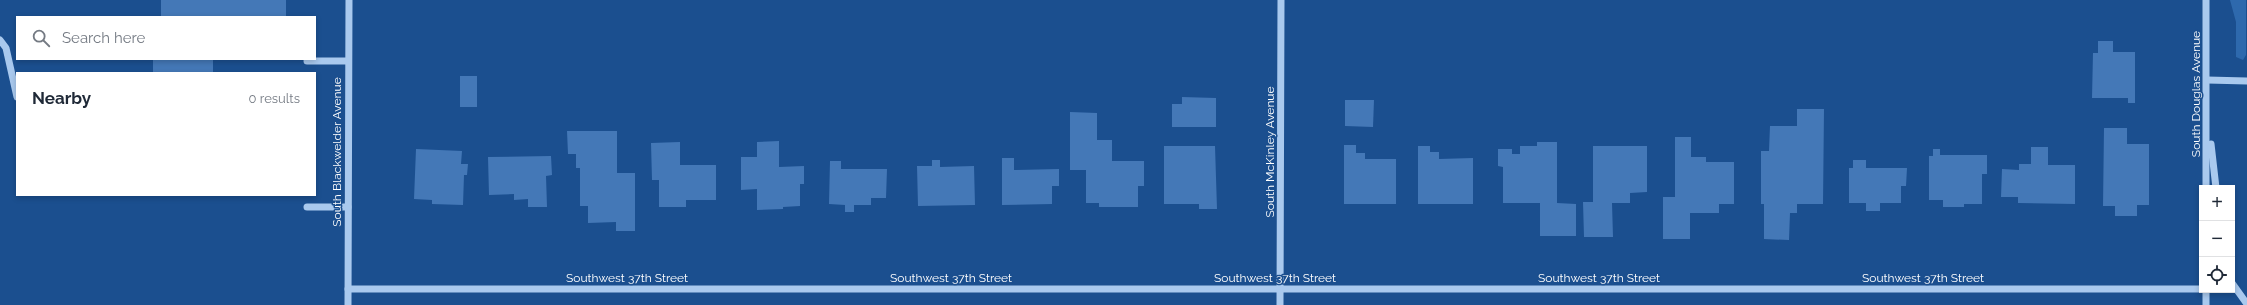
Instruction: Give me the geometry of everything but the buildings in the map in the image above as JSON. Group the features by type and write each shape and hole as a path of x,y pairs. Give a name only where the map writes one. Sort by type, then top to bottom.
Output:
{"street":[{"name":"South Blackwelder Avenue","path":"348,305 349,0"},
{"name":"South McKinley Avenue","path":"1280,305 1281,0"},
{"name":"South Douglas Avenue","path":"2206,0 2206,185"},
{"path":"0,40 6,48 16,93"},
{"path":"307,61 348,61"},
{"path":"2207,80 2247,81"},
{"path":"2207,110 2216,185"},
{"path":"307,207 348,207"},
{"path":"2235,287 2247,304"},
{"name":"Southwest 37th Street","path":"348,288 2199,288"},
{"path":"2206,293 2206,305"}],"shaded area":[{"path":"2230,0 2246,0 2246,55 2243,60 2236,57 2236,22"}]}
